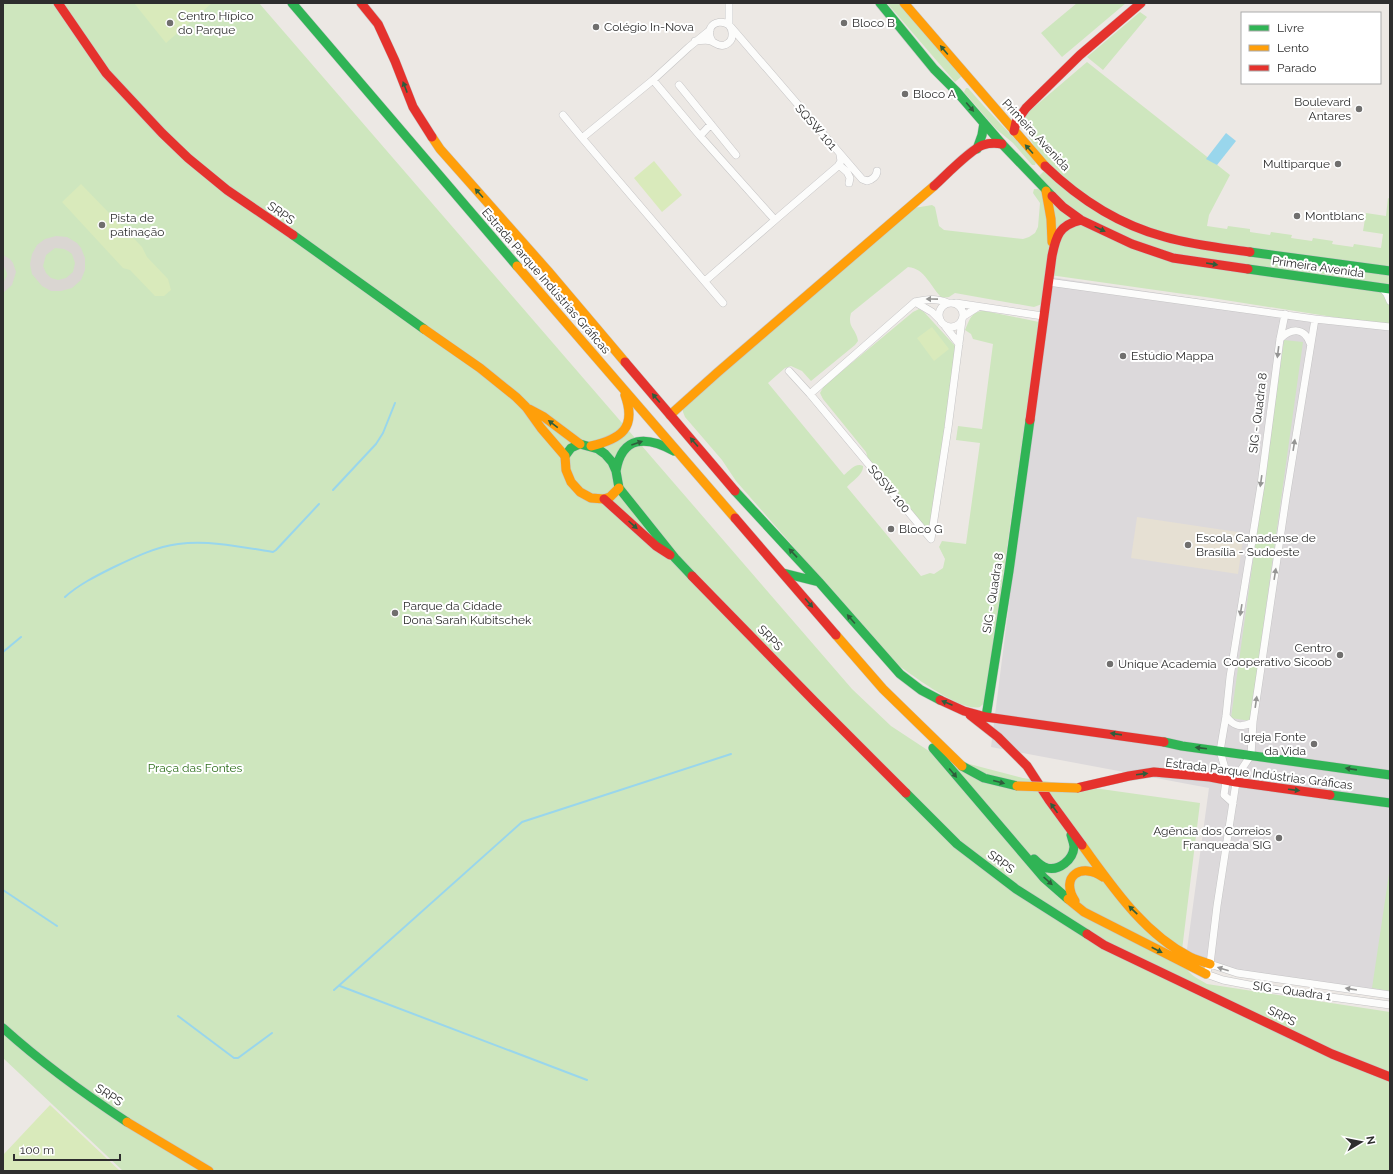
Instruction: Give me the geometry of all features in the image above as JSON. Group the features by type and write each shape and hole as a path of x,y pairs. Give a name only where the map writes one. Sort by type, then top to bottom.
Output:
{"main road":[{"name":"SRPS","path":"58,3 106,73 162,133 188,158 227,190 480,368 526,406 544,417 580,444 591,446 604,454 612,462 616,471 619,488 675,558 814,701 957,844 1006,882 1104,945 1332,1054 1390,1077"},
{"name":"Estrada Parque Indústrias Gráficas","path":"292,3 430,166 883,689 960,765 984,778 1017,786 1077,788 1154,772 1210,777 1226,780 1236,779 1390,803"},
{"name":"Estrada Parque Indústrias Gráficas","path":"362,3 378,24 395,61 413,107 423,125 440,149 548,271 735,490 900,674 921,690 936,699 964,711 986,717 1390,775"},
{"path":"880,3 912,44 957,92 1002,144"},
{"name":"Primeira Avenida","path":"904,3 1039,160 1056,177 1106,213 1135,227 1157,235 1194,244 1390,271"},
{"path":"1014,131 1016,122 1026,108 1080,55 1141,3"},
{"path":"957,92 963,84 966,82 972,82"},
{"path":"998,113 1011,113 1026,108"},
{"path":"977,149 984,123"},
{"path":"670,415 713,376 977,149 987,144 1002,144"},
{"name":"Primeira Avenida","path":"1002,144 1063,207 1081,220 1132,244 1173,258 1386,288"},
{"path":"1027,169 1036,168 1039,160"},
{"name":"SIG - Quadra 8","path":"1046,191 1052,219 1052,256"},
{"name":"SIG - Quadra 8","path":"986,717 1010,566 1052,256 1055,241 1062,227 1066,223 1081,220"},
{"path":"1344,283 1340,275 1342,269 1348,265"},
{"path":"591,446 612,440 619,436 628,425 631,411 630,405 618,382"},
{"name":"SRPS","path":"526,406 541,428 565,456"},
{"path":"616,471 618,456 631,444 641,440 654,441 668,447 684,459"},
{"path":"580,444 571,448 565,456 566,470 575,487 590,498 604,499 610,497 619,488"},
{"name":"SRPS","path":"604,499 656,546 675,558"},
{"path":"783,573 819,582"},
{"path":"883,689 1044,878 1084,912 1206,974"},
{"path":"964,711 998,737 1022,761 1069,828 1128,906 1170,944 1188,956 1210,964"},
{"path":"1011,838 1040,865 1047,868 1054,868 1064,864 1070,859 1072,854 1074,845 1069,828"},
{"path":"1084,912 1069,894 1068,887 1073,875 1078,872 1090,871 1106,878"},
{"name":"SRPS","path":"3,1028 55,1074 114,1113 209,1171"}],"street":[{"path":"719,22 729,5"},
{"path":"729,5 730,26 733,35 730,42"},
{"path":"582,138 653,80 710,30 714,24 724,22 730,26"},
{"name":"SQSW 101","path":"705,281 839,165 841,161 840,155 730,26"},
{"path":"710,30 709,34 712,41"},
{"path":"695,42 706,40 722,46 730,42 745,44"},
{"path":"653,80 700,136 775,220"},
{"path":"679,85 736,155"},
{"path":"563,115 723,303"},
{"path":"700,136 711,124"},
{"path":"840,155 862,179 867,181 874,178 878,171"},
{"path":"839,165 847,172 850,178 849,183"},
{"path":"1048,282 1315,319 1390,327"},
{"path":"1386,288 1390,301"},
{"path":"789,371 810,394 915,302 925,299 937,299 948,303 1043,316"},
{"path":"915,302 932,312 959,344"},
{"path":"939,319 941,307 948,303"},
{"path":"956,303 962,308 963,318"},
{"path":"944,326 956,326 963,318 978,307"},
{"name":"SIG - Quadra 8","path":"1220,751 1226,716 1230,677 1261,485 1280,339 1285,314"},
{"name":"SQSW 100","path":"810,394 931,540 963,318"},
{"path":"1206,974 1210,964 1236,779 1251,755 1253,722 1310,343 1315,319"},
{"path":"1280,339 1286,333 1296,331 1305,334 1310,343"},
{"path":"1226,716 1234,725 1244,726 1253,722"},
{"path":"1220,751 1227,775 1224,795 1233,803"},
{"name":"SIG - Quadra 1","path":"1210,964 1237,973 1390,995"},
{"name":"SIG - Quadra 1","path":"1206,974 1251,986 1390,1005"}],"shaded area":[{"path":"56,236 67,237 77,243 81,248 85,258 85,270 81,280 72,288 61,291 51,291 42,286 32,274 30,264 32,254 37,245 45,239","holes":["55,248 64,249 72,254 75,263 73,272 66,278 58,280 51,278 46,273 43,266 46,255"]},
{"path":"3,255 10,259 16,272 12,285 3,293 3,283 7,273 3,265"},
{"path":"1050,277 1390,327 1390,994 1185,964 1209,788 991,747"},
{"name":"Escola Canadense de Brasília - Sudoeste","path":"1137,517 1244,533 1238,574 1131,558"}],"green space":[{"name":"Parque da Cidade Dona Sarah Kubitschek","path":"3,3 259,3 852,689 891,726 935,755 1023,778 1200,803 1182,950 1186,968 1207,984 1390,1012 1390,1171 123,1171 3,1058"},
{"name":"Centro Hípico do Parque","path":"134,3 212,3 166,43"},
{"path":"887,3 899,3 962,76 955,82"},
{"path":"1077,3 1126,3 1062,57 1041,33"},
{"path":"1140,12 1147,17 1103,70 1087,57"},
{"path":"1087,62 1230,175 1209,215 1207,226 1227,229 1228,226 1250,229 1250,232 1270,235 1271,232 1292,235 1291,238 1312,241 1313,238 1333,241 1332,244 1353,247 1354,244 1381,248 1383,234 1363,231 1366,213 1386,216 1388,198 1390,199 1390,326 1212,298 1050,275 1054,233 1039,176 1047,168 1019,120"},
{"path":"966,88 968,88 1036,162 1035,165 1032,165 1013,143 996,129 964,92"},
{"path":"654,161 682,195 662,212 634,178"},
{"name":"Pista de patinação","path":"81,184 142,247 147,257 168,279 171,290 164,296 155,296 130,270 123,268 62,202"},
{"path":"1034,189 1038,189 1043,193 1051,232 1042,304 1034,307 955,293 949,297 942,298 919,271 908,267 851,313 850,322 858,341 855,345 811,381 802,371 791,366 785,368 768,383 844,475 855,466 863,466 860,475 847,487 921,576 930,573 934,574 943,568 945,559 939,547 942,541 966,544 980,443 956,440 958,426 982,429 993,344 973,339 971,334 965,330 972,316 980,311 1039,322 985,703 980,707 972,707 961,704 936,691 894,662 736,481 722,460 685,417 683,407 914,208 932,205 935,207 939,226 944,230 1023,239 1035,233 1038,227 1040,203 1033,193"},
{"path":"919,309 924,312 956,347 957,351 931,525 929,528 923,526 869,462 866,452 823,399 820,393 824,386 913,312"},
{"path":"932,327 949,349 934,361 917,338"},
{"path":"1284,340 1303,342 1250,721 1231,718"},
{"path":"1390,867 1390,991 1372,988"},
{"path":"50,1105 120,1171 3,1171 3,1155"}],"water":[{"path":"1226,133 1236,141 1217,165 1206,159"}],"waterway":[{"path":"333,490 376,444 383,433 395,403"},
{"path":"65,597 81,585 112,568 144,553 169,545 214,543 273,552 319,504"},
{"path":"3,652 21,637"},
{"path":"334,990 522,822 731,754"},
{"path":"3,890 57,926"},
{"path":"340,986 587,1080"},
{"path":"178,1016 234,1058 238,1058 272,1033"}],"traffic: fast":[{"path":"292,3 517,266"},
{"path":"880,3 934,69 957,92 1002,144 1052,196"},
{"path":"977,149 984,123"},
{"path":"293,235 424,329"},
{"path":"1250,252 1390,271"},
{"path":"1248,269 1390,289"},
{"path":"986,717 1009,571 1030,420"},
{"path":"616,471 619,459 624,451 630,445 637,442 645,441 654,443 674,451"},
{"path":"565,456 571,448 580,444 598,449 605,454 612,462 616,471 619,488 675,558 692,576"},
{"path":"735,491 819,582 900,674 921,690 940,700"},
{"path":"783,573 819,582"},
{"path":"1164,742 1182,746 1390,775"},
{"path":"933,748 1044,878 1068,899"},
{"path":"962,766 984,778 1017,786"},
{"path":"906,793 957,844 1016,889 1087,934"},
{"path":"1330,795 1390,803"},
{"path":"1034,859 1042,866 1047,868 1056,868 1065,864 1073,852 1074,846 1071,835"},
{"path":"3,1028 63,1077 127,1122"}],"traffic: slow":[{"path":"904,3 1045,166"},
{"path":"432,137 440,149 548,271 625,362"},
{"path":"670,415 934,186"},
{"path":"1046,191 1051,219 1052,242"},
{"path":"517,266 735,518"},
{"path":"424,329 480,368 526,407 541,428 565,456 566,470 571,482 580,492 591,498 604,499 610,497 619,488"},
{"path":"591,446 611,440 624,430 629,416 625,395"},
{"path":"529,409 544,417 580,444"},
{"path":"836,635 883,689 962,766"},
{"path":"1017,786 1077,788"},
{"path":"1082,845 1117,892 1143,922 1173,947 1192,958 1210,964"},
{"path":"1075,901 1070,885 1071,878 1075,874 1081,871 1088,871 1103,877"},
{"path":"1068,899 1084,912 1206,974"},
{"path":"127,1122 209,1171"}],"traffic: jam":[{"path":"58,3 106,73 162,133 188,158 227,190 293,235"},
{"path":"361,3 378,24 395,61 413,107 432,137"},
{"path":"1014,131 1016,122 1026,108 1080,55 1141,3"},
{"path":"934,186 965,157 978,148 988,144 1002,144"},
{"path":"1045,166 1086,200 1116,218 1148,232 1186,242 1250,252"},
{"path":"1052,196 1063,207 1081,220 1132,244 1173,258 1248,269"},
{"path":"1030,420 1053,249 1057,237 1063,228 1081,220"},
{"path":"625,362 735,491"},
{"path":"604,499 656,546 670,555"},
{"path":"735,518 836,635"},
{"path":"692,576 906,793"},
{"path":"940,700 964,711 986,717 1164,742"},
{"path":"970,715 998,737 1027,766 1049,800 1082,845"},
{"path":"1077,788 1154,772 1210,777 1330,795"},
{"path":"1087,934 1104,945 1332,1054 1390,1077"}],"place":[{"name":"Centro Hípico do Parque","path":"170,23"},
{"name":"Bloco B","path":"844,23"},
{"name":"Colégio In-Nova","path":"596,27"},
{"name":"Bloco A","path":"905,94"},
{"name":"Boulevard Antares","path":"1359,109"},
{"name":"Multiparque","path":"1338,164"},
{"name":"Montblanc","path":"1297,216"},
{"name":"Pista de patinação","path":"102,225"},
{"name":"Estúdio Mappa","path":"1123,356"},
{"name":"Bloco G","path":"891,529"},
{"name":"Escola Canadense de Brasília - Sudoeste","path":"1188,545"},
{"name":"Parque da Cidade Dona Sarah Kubitschek","path":"395,613"},
{"name":"Centro Cooperativo Sicoob","path":"1340,655"},
{"name":"Unique Academia","path":"1110,664"},
{"name":"Igreja Fonte da Vida","path":"1314,744"},
{"name":"Agência dos Correios Franqueada SIG","path":"1279,838"}],"park label":[{"name":"Praça das Fontes","path":"195,768"}]}
